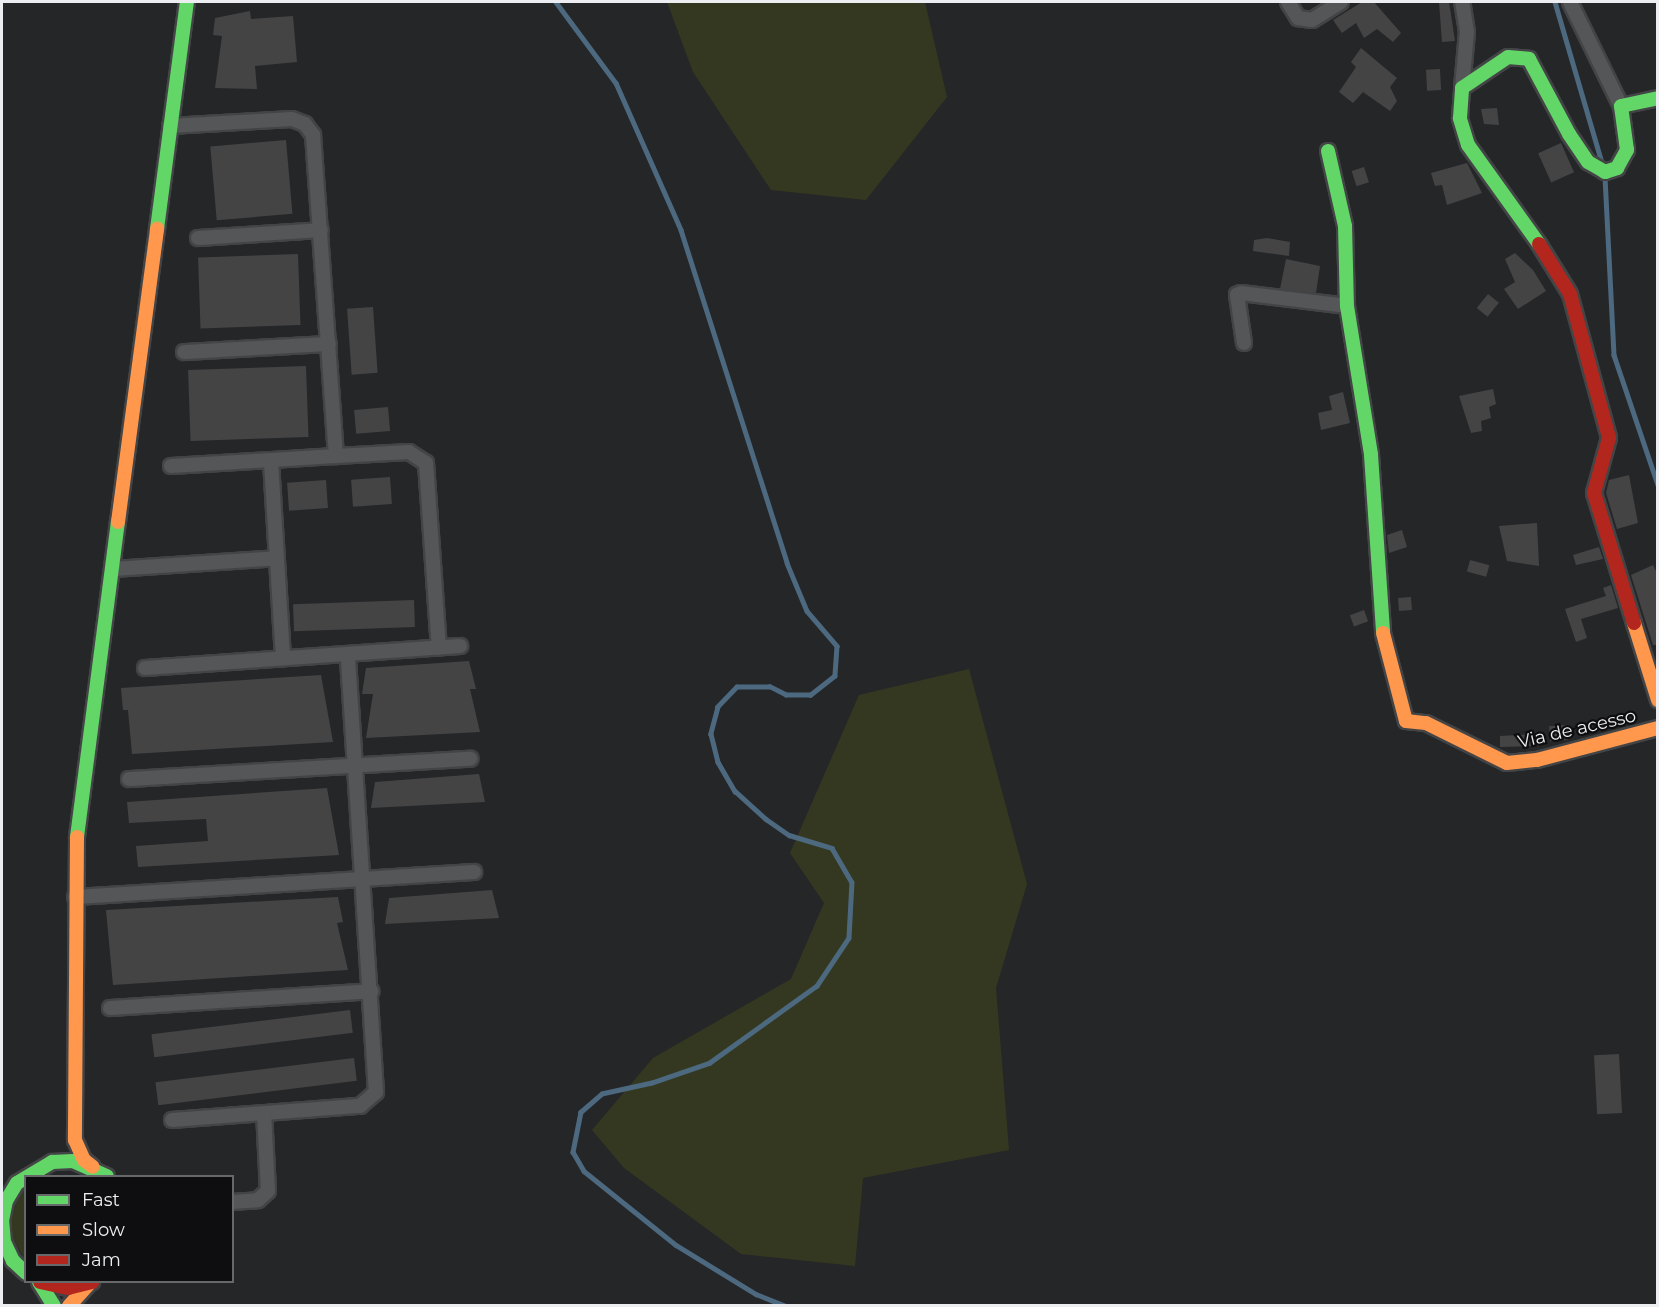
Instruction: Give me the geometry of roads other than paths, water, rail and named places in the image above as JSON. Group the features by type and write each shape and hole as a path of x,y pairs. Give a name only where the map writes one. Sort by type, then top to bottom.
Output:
{"street":[{"path":"105,1175 84,1160 75,1140 75,897 80,799 113,569 187,2"},
{"path":"1288,2 1298,18 1312,20 1341,2"},
{"path":"1462,2 1467,32 1460,118 1467,145 1530,230 1570,294 1609,438 1594,493 1658,700"},
{"path":"1462,88 1473,77 1508,57 1529,59 1569,134 1588,162 1605,172 1617,168 1627,150 1621,106 1570,2"},
{"path":"1621,106 1658,98"},
{"path":"170,126 292,119 305,124 315,141 336,456"},
{"path":"1244,344 1237,295 1241,293 1347,306 1345,225 1328,151"},
{"path":"198,237 321,230"},
{"name":"Via de acesso","path":"1347,306 1371,455 1383,627 1406,721 1426,723 1507,763 1537,760 1658,728"},
{"path":"184,352 329,344"},
{"path":"171,466 409,452 426,463 439,648"},
{"path":"271,460 283,658"},
{"path":"113,569 278,558"},
{"path":"145,668 460,646"},
{"path":"172,1120 360,1106 373,1097 376,1079 348,655"},
{"path":"129,779 470,759"},
{"path":"75,897 474,872"},
{"path":"110,1008 371,991"},
{"path":"234,1202 258,1200 268,1191 264,1113"},
{"path":"27,1175 33,1170 62,1159 75,1140"},
{"path":"52,1162 73,1161 93,1167"},
{"path":"24,1177 17,1183 6,1201 2,1221 4,1242 13,1261 24,1271"},
{"path":"41,1283 54,1305"},
{"path":"48,1283 68,1288 86,1283"},
{"path":"69,1305 89,1283"}],"waterway":[{"path":"556,2 616,83 681,230 787,563 807,611 837,646 835,676 811,695 786,695 770,687 737,687 718,707 711,734 718,762 735,791 766,819 789,835 832,848 852,882 849,938 817,986 710,1063 652,1083 602,1094 581,1112 573,1152 584,1171 676,1245 756,1294 786,1306"},
{"path":"1555,2 1602,163"},
{"path":"1605,177 1614,355 1658,485"}]}
